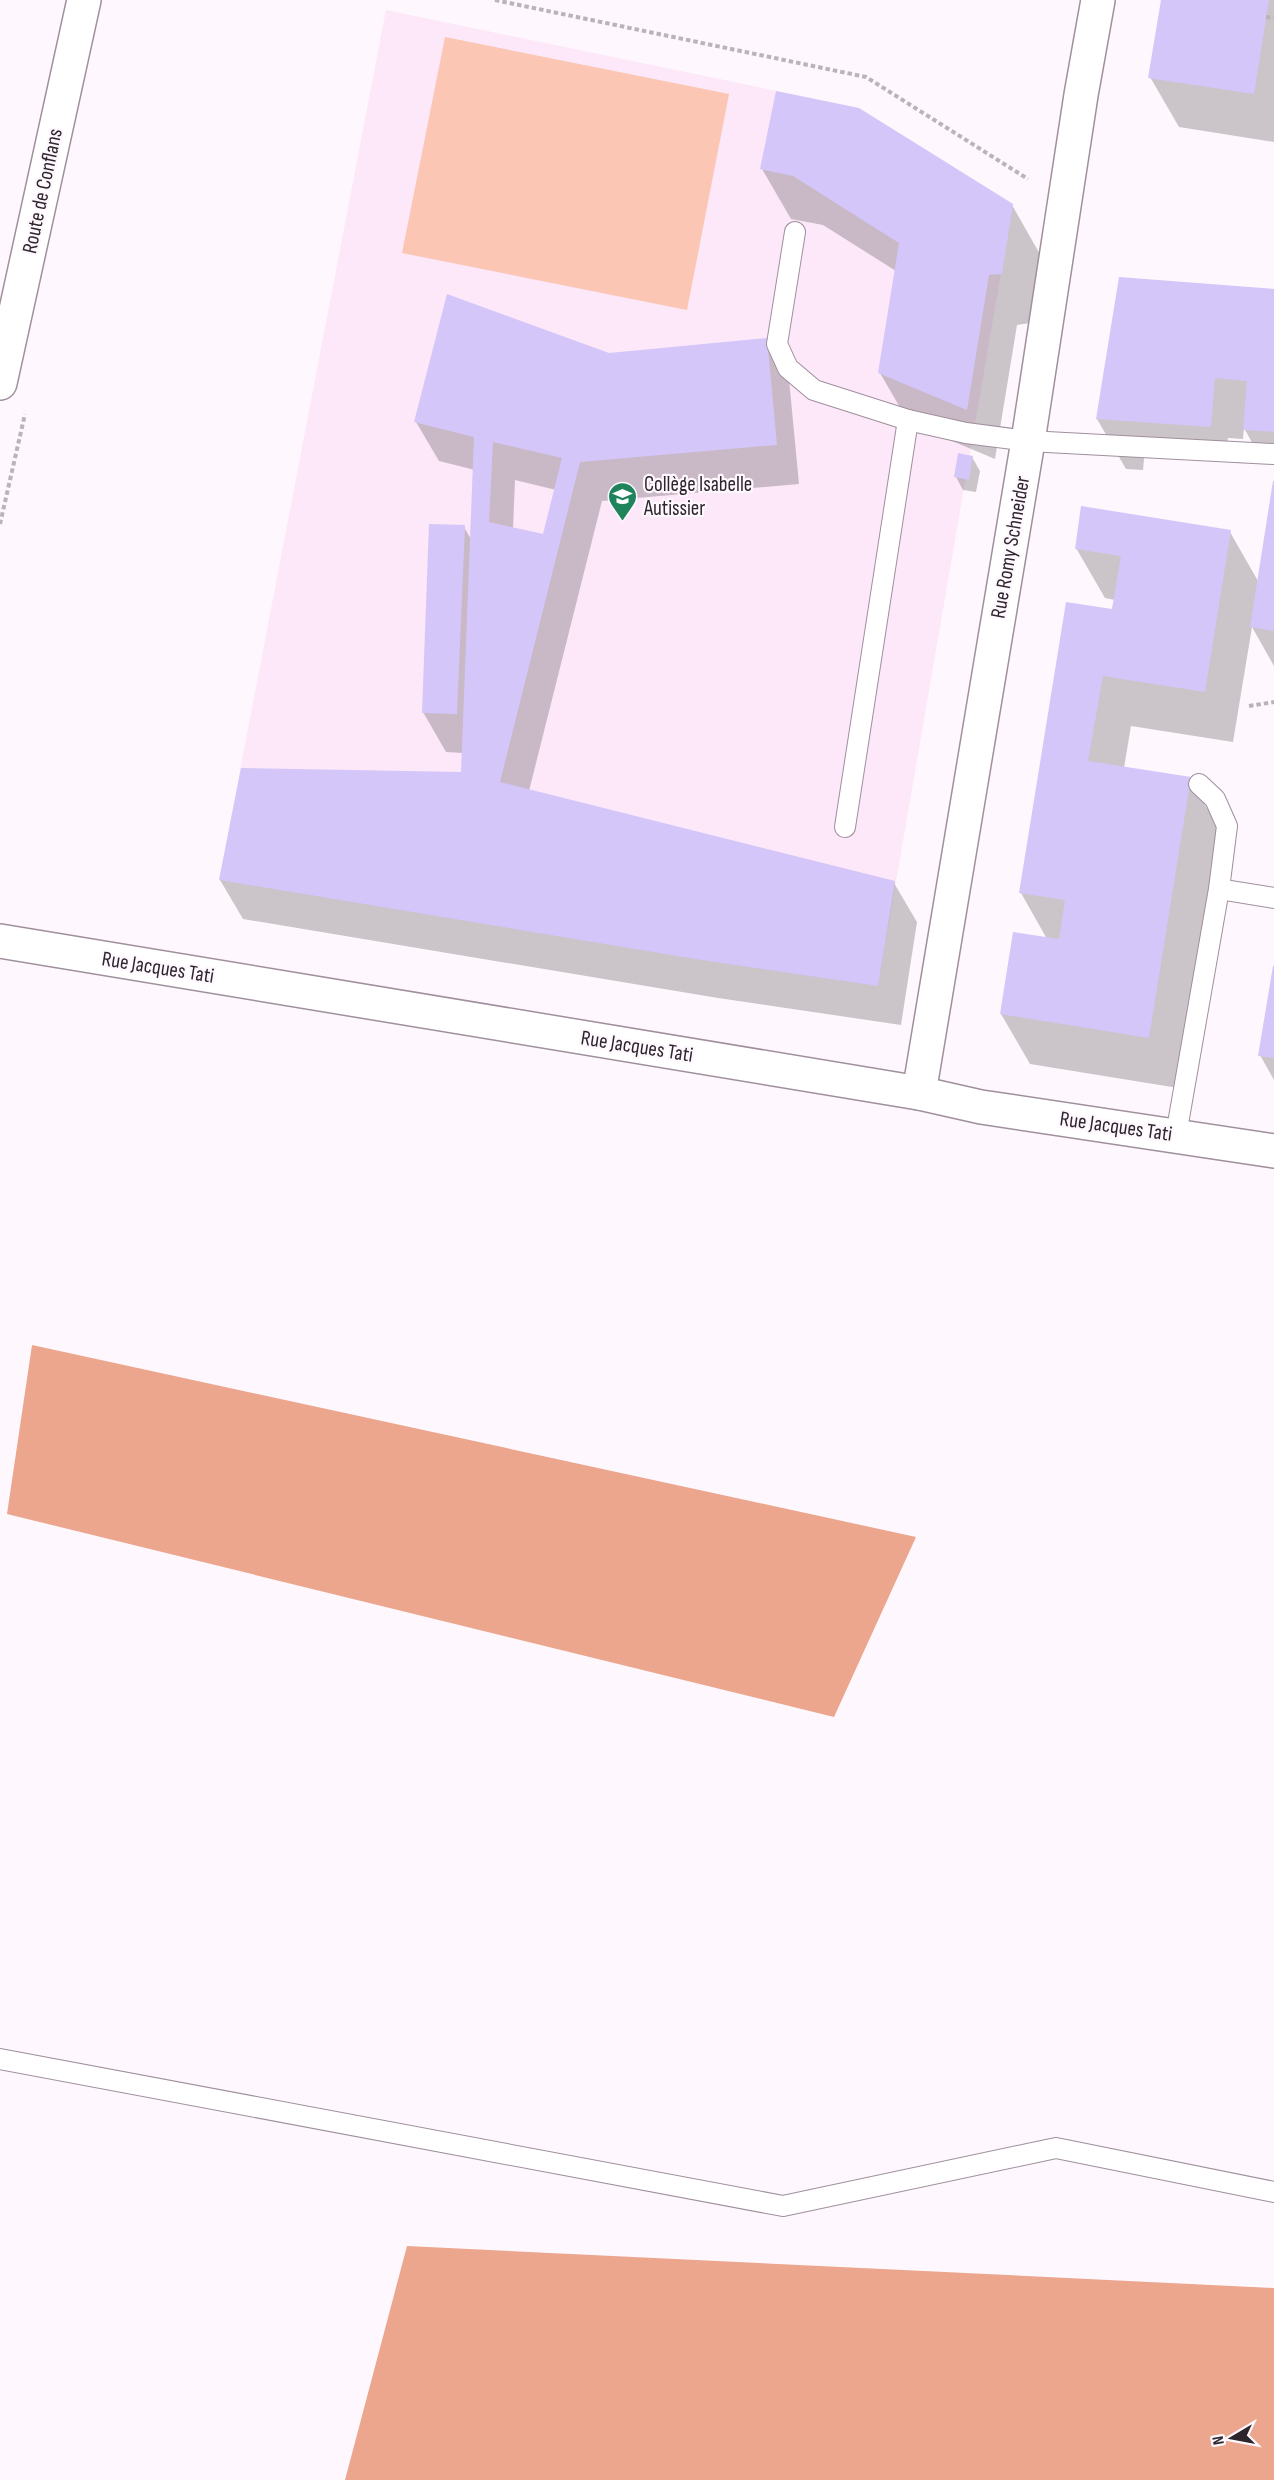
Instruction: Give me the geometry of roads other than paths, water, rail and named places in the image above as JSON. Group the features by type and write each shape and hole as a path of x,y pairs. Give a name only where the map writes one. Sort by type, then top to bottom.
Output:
{"street":[{"name":"Route de Conflans","path":"0,383 84,0"},
{"name":"Rue Romy Schneider","path":"919,1093 1028,441 1064,202 1098,0"},
{"name":"Rue Jacques Tati","path":"0,941 919,1093 981,1107 1274,1151"}],"lane":[{"path":"795,231 777,344 788,368 814,390 908,420 966,434 1028,441 1274,454"},
{"path":"845,827 908,420"},
{"path":"1176,1135 1219,889 1227,826 1215,798 1199,784"},
{"path":"1219,889 1274,898"},
{"path":"0,2059 783,2206 1056,2148 1274,2192"}],"place":[{"name":"Collège Isabelle Autissier","path":"623,522"}]}
